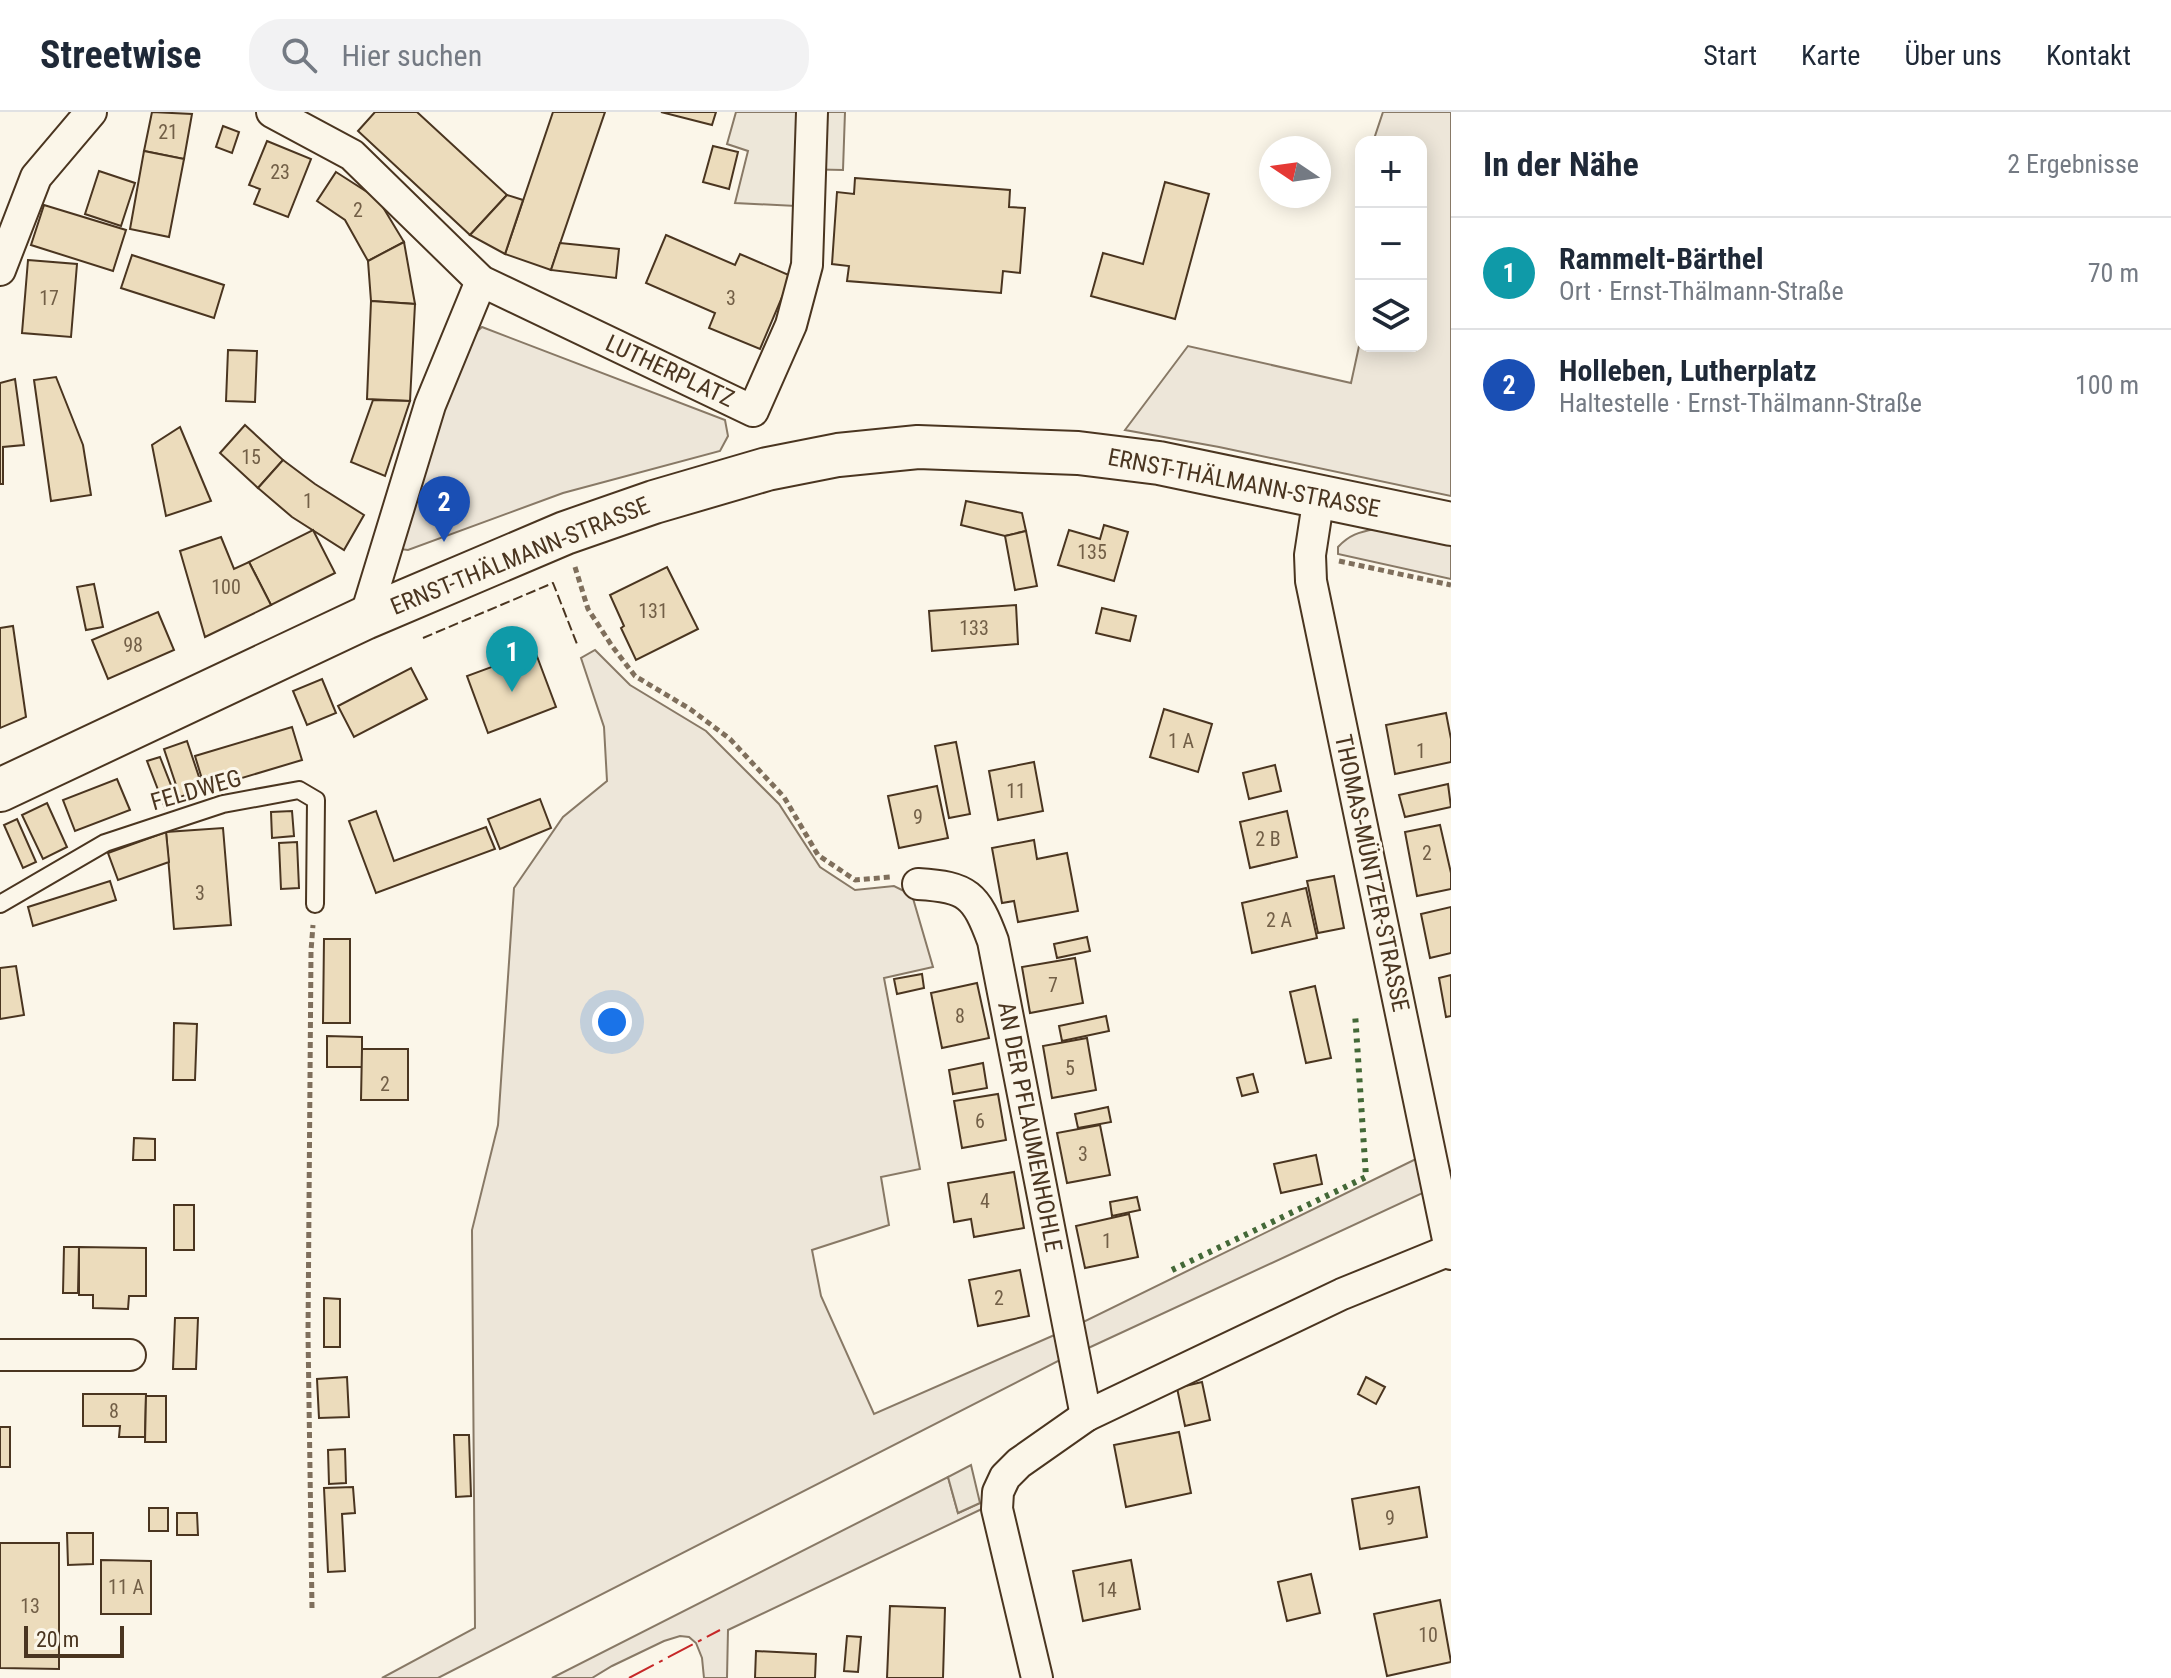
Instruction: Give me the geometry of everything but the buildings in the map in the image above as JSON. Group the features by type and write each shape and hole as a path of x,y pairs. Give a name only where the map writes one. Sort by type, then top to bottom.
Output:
{"main road":[{"name":"ERNST-THÄLMANN-STRASSE","path":"0,790 365,618 565,533 654,502 767,469 838,455 918,447 1078,453 1159,463 1451,524"}],"street":[{"path":"0,270 36,177 91,112"},
{"name":"LUTHERPLATZ","path":"272,112 352,155 481,281 753,411 791,325 807,265 812,112"},
{"path":"365,618 430,405 481,281"},
{"name":"THOMAS-MÜNTZER-STRASSE","path":"1037,1678 997,1509 998,1492 1005,1477 1019,1463 1086,1416 1342,1294 1451,1252 1311,581 1310,555 1319,496"},
{"name":"AN DER PFLAUMENHOHLE","path":"918,884 944,885 967,893 983,913 993,941 1086,1416"},
{"path":"0,1355 130,1355"}],"lane":[{"name":"FELDWEG","path":"0,904 105,843 223,804 299,790 316,800 315,904"}],"path":[{"path":"565,533 588,609 635,676 690,709 730,739 784,797 818,855 855,880 887,876 918,884"},
{"path":"1310,555 1451,585"},
{"path":"312,1608 308,1285 311,967 315,904"}],"shaded area":[{"path":"736,112 845,112 843,170 797,169 796,206 735,203 748,151 727,144"},
{"path":"1383,112 1451,112 1451,496 1125,430 1188,346 1351,383 1358,352 1427,352 1427,136 1375,136"},
{"path":"482,327 725,420 728,436 720,451 563,493 408,550 400,549 433,438 473,335"},
{"path":"1375,529 1451,544 1451,579 1338,554 1338,547 1346,540"},
{"path":"595,650 630,685 706,731 779,804 820,867 855,890 894,886 912,895 933,967 884,978 920,1169 881,1177 889,1225 812,1250 821,1296 874,1414 1059,1333 1064,1358 438,1678 382,1678 475,1628 472,1230 498,1125 514,888 563,817 607,781 604,727 581,658"},
{"path":"1420,1157 1427,1191 1084,1350 1077,1325"},
{"path":"971,1465 980,1503 958,1513 948,1477"},
{"path":"948,1477 958,1513 980,1503 986,1507 728,1630 727,1678 704,1678 702,1658 696,1643 689,1637 680,1636 592,1678 552,1678"}],"hedge":[{"path":"1172,1270 1366,1177 1355,1013"}],"fence":[{"path":"423,638 553,583 577,644"}],"power":[{"path":"629,1678 720,1630"}],"place":[{"name":"Holleben, Lutherplatz","path":"444,542"},
{"name":"Rammelt-Bärthel","path":"512,692"}]}
